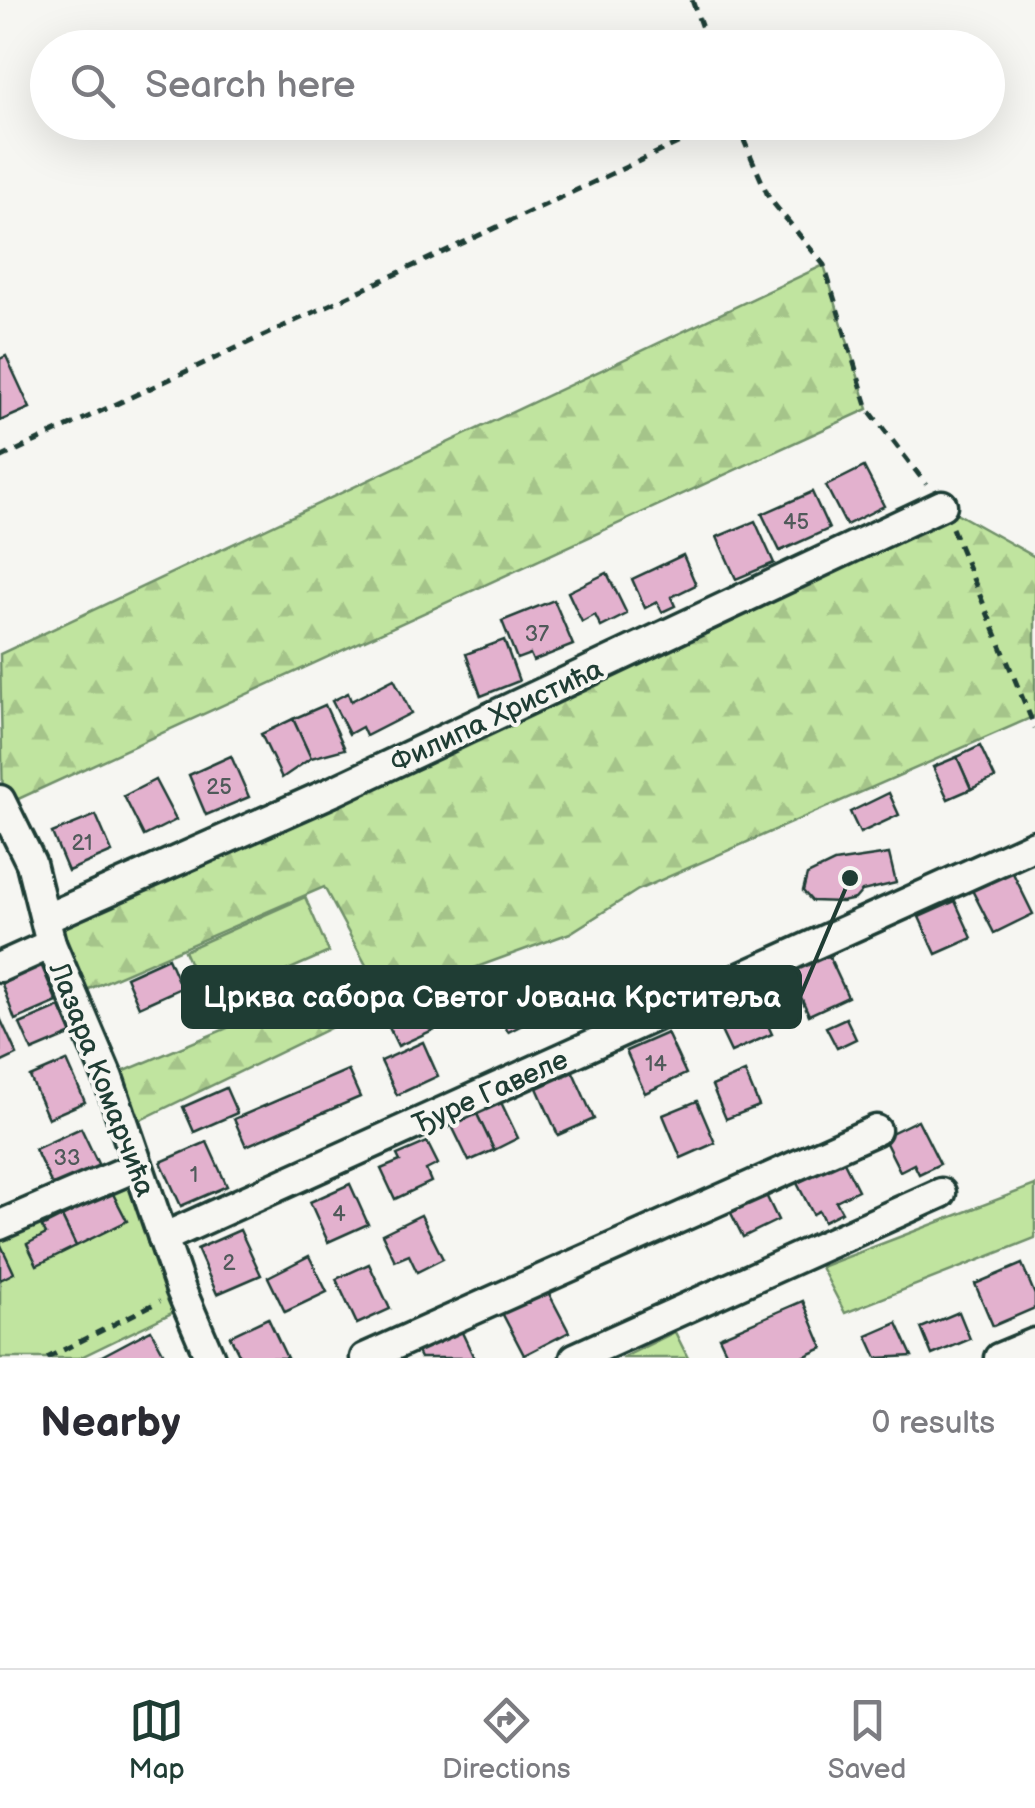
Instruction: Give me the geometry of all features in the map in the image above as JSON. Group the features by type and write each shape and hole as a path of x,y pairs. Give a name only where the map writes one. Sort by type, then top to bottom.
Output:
{"street":[{"name":"Филипа Христића","path":"0,967 49,931 942,504"},
{"name":"Лазара Комарчића","path":"0,800 19,832 49,931 108,1078 163,1238 210,1358"},
{"name":"Ђуре Гавеле","path":"163,1238 1035,845"},
{"path":"365,1358 876,1130"},
{"path":"0,1225 138,1166"},
{"path":"575,1358 942,1193"},
{"path":"999,1358 1035,1343"}],"path":[{"path":"692,0 703,30"},
{"path":"0,458 683,140"},
{"path":"744,140 769,198 824,265 868,409 942,504 1035,728"},
{"path":"46,1358 182,1290"}],"green space":[{"path":"824,265 868,409 3,806 0,654"},
{"path":"942,505 1035,557 1035,716 638,890 570,933 392,998 124,1128 108,1078 368,969 324,887 73,996 47,918"},
{"path":"305,897 329,952 208,1005 184,951"},
{"path":"138,1166 188,1305 79,1358 0,1358 0,1225"},
{"path":"1035,1185 1035,1238 845,1313 821,1267"},
{"path":"675,1332 688,1358 622,1358"}],"building":[{"path":"6,356 30,408 0,421 0,359"},
{"path":"864,467 884,506 846,525 826,486"},
{"path":"812,492 829,529 780,551 762,514"},
{"path":"755,521 774,563 736,579 717,537"},
{"path":"683,555 696,585 671,597 675,606 662,612 657,602 645,608 632,579"},
{"path":"607,573 627,614 601,627 595,615 582,622 568,592"},
{"path":"554,600 573,645 533,661 530,654 517,659 502,621"},
{"path":"504,640 519,681 481,696 466,654"},
{"path":"394,679 411,713 366,736 362,727 349,734 332,701 348,693 351,701"},
{"path":"325,705 345,749 311,758 293,719"},
{"path":"293,719 311,758 282,778 261,734"},
{"path":"980,746 995,778 971,789 957,757"},
{"path":"231,756 249,797 206,815 189,775"},
{"path":"957,757 971,789 948,799 933,767"},
{"path":"155,780 176,820 144,836 124,796"},
{"path":"889,793 899,815 860,833 850,812"},
{"path":"96,815 112,852 68,871 52,833"},
{"path":"889,854 896,883 862,891 855,899 842,902 812,901 803,891 807,875 834,862"},
{"path":"1011,869 1033,914 994,933 971,888"},
{"path":"955,901 972,938 936,954 919,917"},
{"path":"828,954 848,997 809,1015 790,972"},
{"path":"168,958 181,988 139,1007 126,977"},
{"path":"40,962 57,1002 15,1020 0,979"},
{"path":"553,978 566,1003 508,1032 495,1008"},
{"path":"753,993 772,1034 731,1052 712,1012"},
{"path":"428,996 442,1026 398,1046 384,1017"},
{"path":"60,1007 72,1034 32,1051 20,1024"},
{"path":"0,1018 17,1055 0,1063"},
{"path":"846,1018 856,1039 837,1048 826,1027"},
{"path":"667,1033 686,1074 645,1093 626,1051"},
{"path":"423,1042 438,1076 397,1095 381,1061"},
{"path":"67,1061 85,1102 48,1118 30,1077"},
{"path":"348,1070 360,1097 246,1146 234,1119"},
{"path":"573,1072 594,1119 558,1135 537,1088"},
{"path":"745,1072 759,1106 726,1119 712,1086"},
{"path":"226,1088 237,1113 194,1132 183,1107"},
{"path":"499,1098 518,1138 494,1150 475,1110"},
{"path":"697,1101 715,1143 681,1158 663,1115"},
{"path":"475,1110 494,1150 469,1161 450,1122"},
{"path":"918,1120 940,1164 919,1174 914,1164 900,1171 883,1137"},
{"path":"81,1128 99,1166 53,1187 35,1149"},
{"path":"207,1142 227,1186 181,1206 161,1162"},
{"path":"427,1142 438,1164 426,1170 431,1182 395,1199 381,1169 400,1161 397,1155"},
{"path":"843,1160 858,1190 836,1201 842,1212 824,1221 819,1211 813,1214 797,1183"},
{"path":"350,1184 368,1224 328,1242 310,1202"},
{"path":"112,1192 127,1221 76,1246 62,1217"},
{"path":"766,1195 778,1220 743,1237 731,1213"},
{"path":"421,1215 443,1259 417,1272 409,1255 395,1261 382,1234"},
{"path":"62,1217 76,1246 37,1265 27,1244 46,1234 42,1227"},
{"path":"240,1230 261,1275 217,1294 197,1249"},
{"path":"0,1243 14,1273 0,1280"},
{"path":"309,1256 327,1292 285,1312 268,1277"},
{"path":"369,1264 390,1309 357,1324 336,1279"},
{"path":"1022,1264 1035,1295 1035,1308 993,1326 975,1284"},
{"path":"545,1286 569,1332 524,1355 500,1309"},
{"path":"803,1301 823,1348 801,1358 729,1358 719,1337"},
{"path":"959,1312 970,1339 932,1355 921,1328"},
{"path":"268,1318 287,1358 241,1358 230,1336"},
{"path":"897,1323 912,1356 877,1358 867,1336"},
{"path":"459,1326 474,1358 420,1358 415,1348"},
{"path":"151,1330 166,1358 98,1358"}],"place":[{"name":"Црква сабора Светог Јована Крститеља","path":"850,878"}]}
